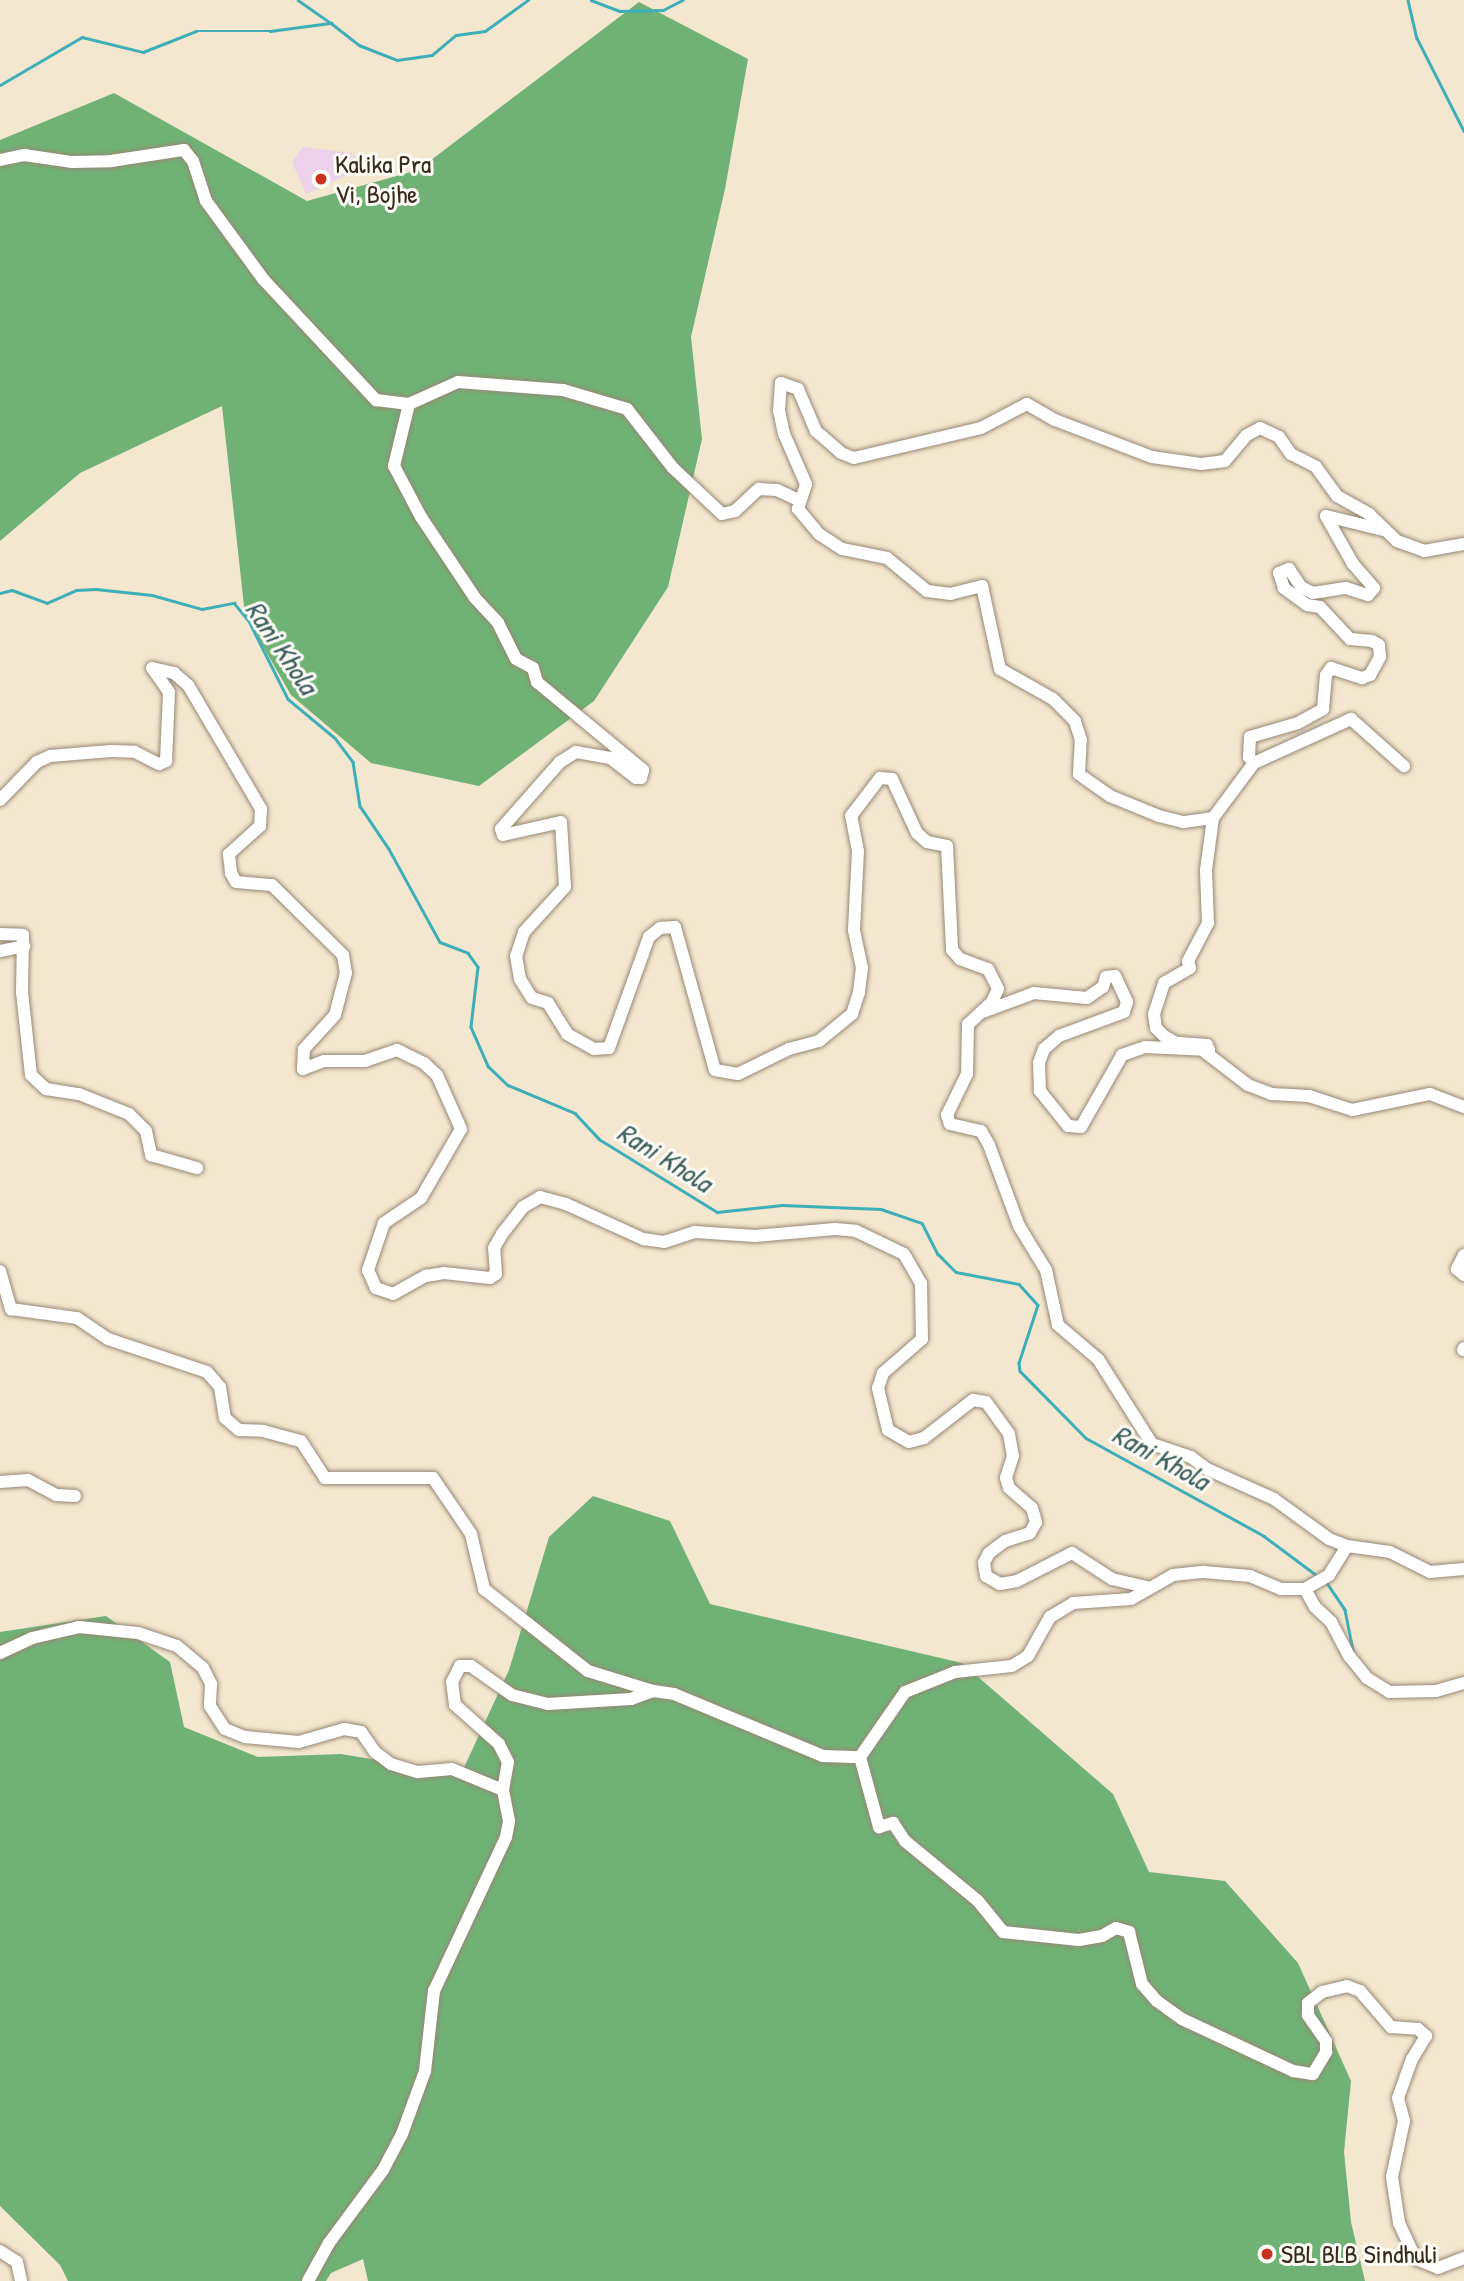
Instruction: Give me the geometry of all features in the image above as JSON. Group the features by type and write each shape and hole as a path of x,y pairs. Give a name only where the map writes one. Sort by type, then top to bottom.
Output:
{"street":[{"path":"0,160 24,155 72,162 111,161 184,150 193,161 206,201 285,306 324,340 331,355 376,400 409,404 458,382 563,390 627,409 673,468 722,514 735,511 759,489 777,490 798,500"},
{"path":"1213,818 1184,822 1167,818 1121,801 1084,779 1078,764 1081,740 1075,721 1053,699 1000,669 982,586 951,594 927,591 887,558 852,553 829,541 798,509 798,500 806,484 784,434 779,411 781,383 798,389 816,431 854,458 981,428 1027,404 1055,420 1152,457 1201,464 1225,461 1247,435 1267,430 1291,454 1316,467 1337,496 1386,530 1397,541 1424,551 1464,544"},
{"path":"409,404 394,466 421,517 498,623 516,659 533,668 537,682 643,770 641,778 636,778 610,758 576,752 560,762 501,829 503,835 561,822 565,887 524,932 516,956 520,979 533,998 548,1003 567,1034 594,1049 609,1048 649,937 660,928 675,928 716,1070 738,1074 789,1049 819,1041 852,1014 859,992 862,968 854,930 858,851 851,817 880,778 891,779 917,833 927,842 947,846 952,950 960,958 988,969 998,989 983,1012"},
{"path":"1254,763 1249,757 1251,737 1298,723 1323,709 1326,675 1331,668 1362,678 1370,675 1380,657 1379,646 1372,641 1350,639 1320,607 1307,605 1284,588 1279,573 1289,569 1301,587 1313,593 1346,588 1368,595 1374,588 1353,564 1326,516 1386,530"},
{"path":"0,800 37,762 50,756 111,751 135,752 159,764 166,761 169,692 152,668 174,673 188,685 261,808 260,825 229,854 231,873 236,882 272,885 343,955 346,973 335,1015 304,1049 303,1069 324,1061 365,1061 397,1051 424,1063 437,1075 461,1129 421,1198 384,1223 368,1270 376,1288 393,1294 426,1276 444,1273 490,1279 496,1274 494,1248 502,1234 523,1207 540,1197 566,1203 643,1239 664,1242 704,1231 755,1237 835,1228 856,1231 904,1254 921,1283 922,1339 883,1373 878,1388 888,1430 909,1441 924,1438 972,1400 986,1402 1009,1434 1013,1456 1007,1467 1009,1488 1032,1508 1035,1522 1030,1534 1005,1541 989,1553 984,1563 986,1576 1000,1584 1017,1581 1072,1553 1112,1578 1148,1587"},
{"path":"1205,1052 1207,1045 1176,1042 1164,1036 1154,1014 1164,983 1191,968 1188,961 1208,923 1206,870 1213,818 1254,763 1351,719 1405,766"},
{"path":"0,934 23,935 25,946 22,992 31,1075 46,1089 79,1094 129,1114 146,1131 151,1154 198,1168"},
{"path":"0,951 25,946"},
{"path":"1464,1107 1430,1094 1352,1110 1337,1108 1309,1096 1271,1094 1248,1085 1205,1052 1145,1047 1122,1055 1088,1119 1075,1129 1040,1091 1040,1063 1044,1049 1059,1036 1124,1012 1127,1002 1115,976 1107,977 1103,987 1087,998 1034,993 983,1012 968,1024 967,1074 947,1115 950,1125 981,1131 989,1145 1019,1226 1046,1270 1058,1325 1098,1359 1152,1444 1191,1457 1207,1469 1274,1499 1329,1539 1347,1546 1390,1552 1430,1572 1464,1569"},
{"path":"1464,1255 1457,1269 1464,1275"},
{"path":"0,1271 11,1309 77,1318 108,1339 195,1364 217,1381 225,1418 239,1430 263,1431 300,1441 326,1478 433,1478 471,1534 484,1589 587,1671 653,1691 674,1694 823,1756 860,1757"},
{"path":"0,1482 28,1480 56,1495 75,1496"},
{"path":"860,1757 905,1692 955,1672 1012,1666 1028,1656 1060,1609 1073,1603 1131,1599 1173,1574 1204,1572 1251,1576 1281,1589 1312,1586 1329,1575 1347,1546"},
{"path":"1312,1586 1315,1607 1331,1622 1350,1657 1367,1678 1389,1692 1436,1691 1464,1683"},
{"path":"0,1653 32,1638 79,1627 131,1631 177,1646 203,1668 211,1684 210,1706 225,1729 245,1737 299,1742 344,1728 360,1732 374,1752 391,1764 418,1772 452,1769 503,1790"},
{"path":"308,2281 329,2243 383,2170 402,2134 425,2071 434,1992 506,1837 509,1821 503,1790 506,1755 483,1727 466,1719 455,1705 452,1682 460,1665 471,1666 512,1695 548,1704 631,1699 653,1691"},
{"path":"860,1757 880,1827 893,1823 905,1841 978,1901 1003,1932 1079,1940 1102,1936 1116,1928 1129,1932 1142,1984 1157,2001 1182,2019 1293,2071 1313,2074 1326,2052 1326,2041 1308,2015 1308,2003 1322,1992 1347,1986 1360,1991 1391,2027 1418,2029 1426,2036 1412,2059 1398,2098 1404,2121 1392,2177 1399,2223 1416,2259 1438,2268 1464,2258"},
{"path":"0,2251 18,2262 21,2281"}],"shaded area":[{"name":"Kalika Pra Vi, Bojhe","path":"303,147 351,153 366,166 306,194 292,162"}],"green space":[{"path":"639,2 748,59 725,189 691,337 702,439 668,587 594,701 479,786 371,763 291,695 245,615 222,406 80,473 0,541 0,140 114,93 307,201 418,170"},
{"path":"593,1496 670,1521 710,1604 962,1663 1113,1794 1149,1872 1225,1881 1298,1963 1351,2081 1344,2152 1351,2222 1365,2281 368,2281 363,2259 331,2273 326,2281 68,2281 60,2265 0,2206 0,1632 106,1616 170,1662 184,1727 258,1757 341,1754 461,1774 509,1670 549,1537"}],"waterway":[{"path":"298,0 330,22"},
{"path":"0,85 82,37 143,52 196,31 270,31 331,23 359,45 397,60 432,55 456,35 485,31 528,0"},
{"path":"591,0 620,11 663,10 683,0"},
{"path":"1408,0 1417,38 1464,131"},
{"name":"Rani Khola","path":"0,593 12,590 47,603 76,590 96,589 152,595 202,609 234,603 249,621 288,699 335,738 353,762 360,806 389,849 440,942 468,953 478,967 471,1027 488,1066 508,1085 575,1113 599,1139 717,1212 782,1205 881,1209 922,1223 938,1254 956,1272 1019,1284 1038,1305 1019,1363 1020,1371 1086,1438 1264,1536 1319,1577"},
{"name":"Rani Khola","path":"1325,1580 1345,1610 1353,1650"}],"place":[{"name":"Kalika Pra Vi, Bojhe","path":"321,179"},
{"name":"SBL BLB Sindhuli","path":"1267,2254"}]}
